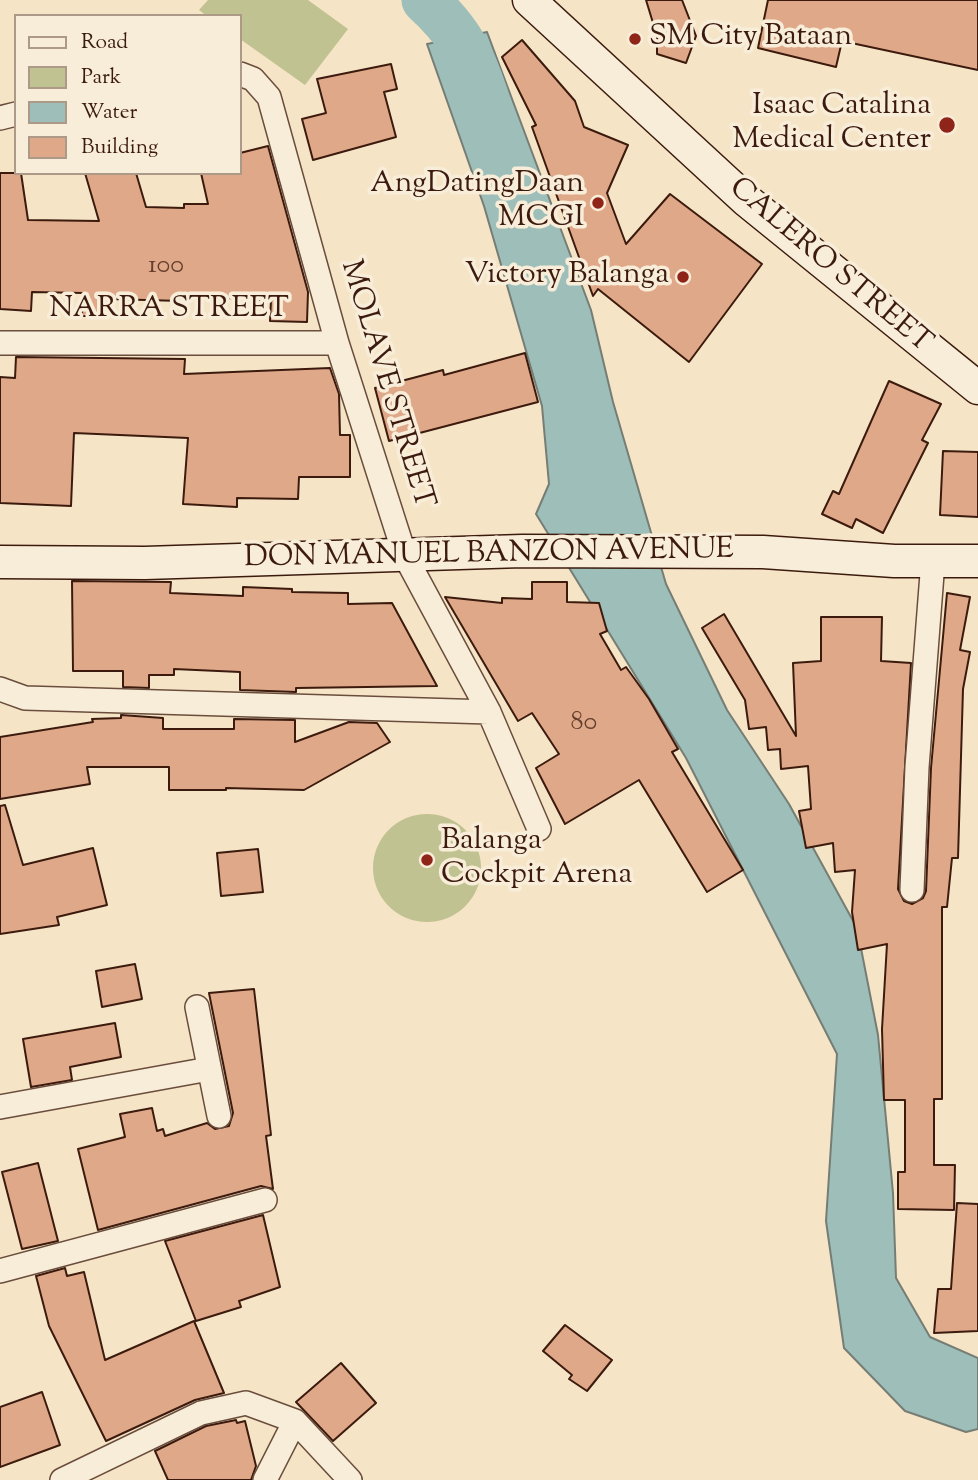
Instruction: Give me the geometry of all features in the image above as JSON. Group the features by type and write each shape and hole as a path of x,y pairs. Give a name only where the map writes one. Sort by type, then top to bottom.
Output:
{"main road":[{"name":"CALERO STREET","path":"529,0 746,200 978,388"},
{"name":"DON MANUEL BANZON AVENUE","path":"0,562 145,563 522,551 763,552 978,561"}],"street":[{"name":"MOLAVE STREET","path":"242,75 253,79 269,97 337,343 405,556 489,712 539,829"},
{"name":"NARRA STREET","path":"0,343 337,343"},
{"path":"912,890 917,768 933,561"},
{"path":"0,689 25,698 489,712"},
{"path":"197,1007 219,1116"},
{"path":"0,1107 209,1069"},
{"path":"0,1272 265,1200"},
{"path":"62,1480 201,1413 246,1404 295,1421 350,1480"},
{"path":"265,1480 295,1421"}],"green space":[{"path":"208,0 308,0 348,29 305,85 242,40 242,14 204,14 199,10"},
{"name":"Balanga Cockpit Arena","path":"427,814 448,818 465,830 477,847 481,868 477,889 465,906 448,918 427,922 406,918 389,906 377,889 373,868 377,847 389,830 406,818"}],"water":[{"path":"487,32 591,310 613,402 666,584 727,710 789,804 857,928 878,1035 893,1193 896,1278 930,1337 978,1358 978,1429 966,1432 905,1411 844,1348 826,1221 837,1054 686,758 536,514 549,484 542,406 484,206 427,44"}],"building":[{"path":"646,0 682,0 696,36 686,63 657,54 657,36"},
{"name":"Isaac Catalina Medical Center","path":"768,0 978,0 978,70 842,41 836,67 758,48"},
{"path":"522,40 575,101 584,127 628,145 607,193 626,244 670,194 762,264 689,362 598,289 593,296 532,127 536,125 502,57"},
{"path":"391,64 397,89 384,92 396,137 313,160 302,119 326,113 317,79"},
{"path":"268,146 308,292 307,322 270,321 271,300 182,296 182,301 109,299 108,316 82,316 83,293 32,292 31,311 0,309 0,173 21,175 28,220 99,221 86,175 137,175 146,207 184,208 184,204 208,204 201,175 242,175 242,152"},
{"path":"525,353 538,402 389,441 375,388 443,370 444,375"},
{"path":"16,357 185,359 184,374 330,368 339,394 340,435 350,435 350,477 299,477 298,499 237,498 237,507 183,504 188,438 74,433 71,506 0,503 0,377 15,378"},
{"path":"889,381 941,404 922,440 928,443 883,533 856,519 852,528 822,514 833,491 839,494"},
{"path":"943,451 978,452 978,517 940,515"},
{"path":"72,581 171,582 170,593 243,596 243,587 292,589 292,592 348,593 348,604 392,603 437,686 296,688 296,692 240,690 240,672 174,669 174,675 149,675 149,688 123,687 123,671 73,671"},
{"path":"532,582 567,582 567,602 599,603 607,631 600,634 621,670 626,667 649,699 678,749 672,752 743,870 707,892 639,780 565,824 536,768 559,754 532,713 518,721 445,597 502,603 502,598 532,599"},
{"path":"947,593 970,597 960,650 970,652 963,689 958,858 952,858 947,907 942,907 942,1099 934,1099 934,1165 955,1165 954,1210 898,1209 898,1172 905,1172 905,1100 884,1100 882,1029 887,944 858,950 852,912 855,870 835,872 833,843 806,848 799,811 811,809 808,766 781,769 780,749 768,750 766,727 749,729 745,700 702,628 724,614 796,736 793,663 821,661 821,617 882,617 881,661 911,663 898,889 904,901 912,904 923,898 926,891 931,768"},
{"path":"121,715 163,718 163,729 234,729 234,719 295,720 295,742 349,722 377,723 390,742 304,790 169,790 169,767 87,767 90,784 0,799 0,737 93,722 92,719 121,718"},
{"path":"5,805 23,865 93,848 107,905 57,917 59,925 0,934 0,806"},
{"path":"258,849 263,892 221,896 217,853"},
{"path":"135,964 142,999 102,1007 96,971"},
{"path":"254,989 271,1135 266,1136 273,1189 261,1186 98,1230 78,1149 125,1137 120,1114 152,1108 157,1131 163,1129 165,1136 207,1123 215,1129 229,1126 233,1113 209,993"},
{"path":"115,1023 121,1057 70,1067 72,1080 31,1087 23,1039"},
{"path":"38,1163 58,1241 22,1249 2,1172"},
{"path":"957,1203 978,1204 978,1331 934,1333 938,1289 951,1289"},
{"path":"263,1215 280,1287 239,1301 241,1307 196,1321 165,1241"},
{"path":"65,1268 67,1276 84,1272 105,1360 194,1321 224,1393 195,1400 106,1441 49,1326 36,1276"},
{"path":"565,1325 612,1360 587,1391 569,1379 572,1375 543,1351"},
{"path":"341,1363 376,1403 333,1441 296,1402"},
{"path":"42,1392 60,1445 0,1467 0,1407"},
{"path":"236,1420 237,1423 245,1421 256,1466 251,1480 168,1480 155,1451 206,1426"}],"waterway":[{"path":"425,0 455,32 475,68 485,96"}],"place":[{"name":"SM City Bataan","path":"635,39"},
{"name":"Isaac Catalina Medical Center","path":"947,125"},
{"name":"AngDatingDaan MCGI","path":"598,203"},
{"name":"Victory Balanga","path":"683,277"},
{"name":"Balanga Cockpit Arena","path":"427,860"}]}
